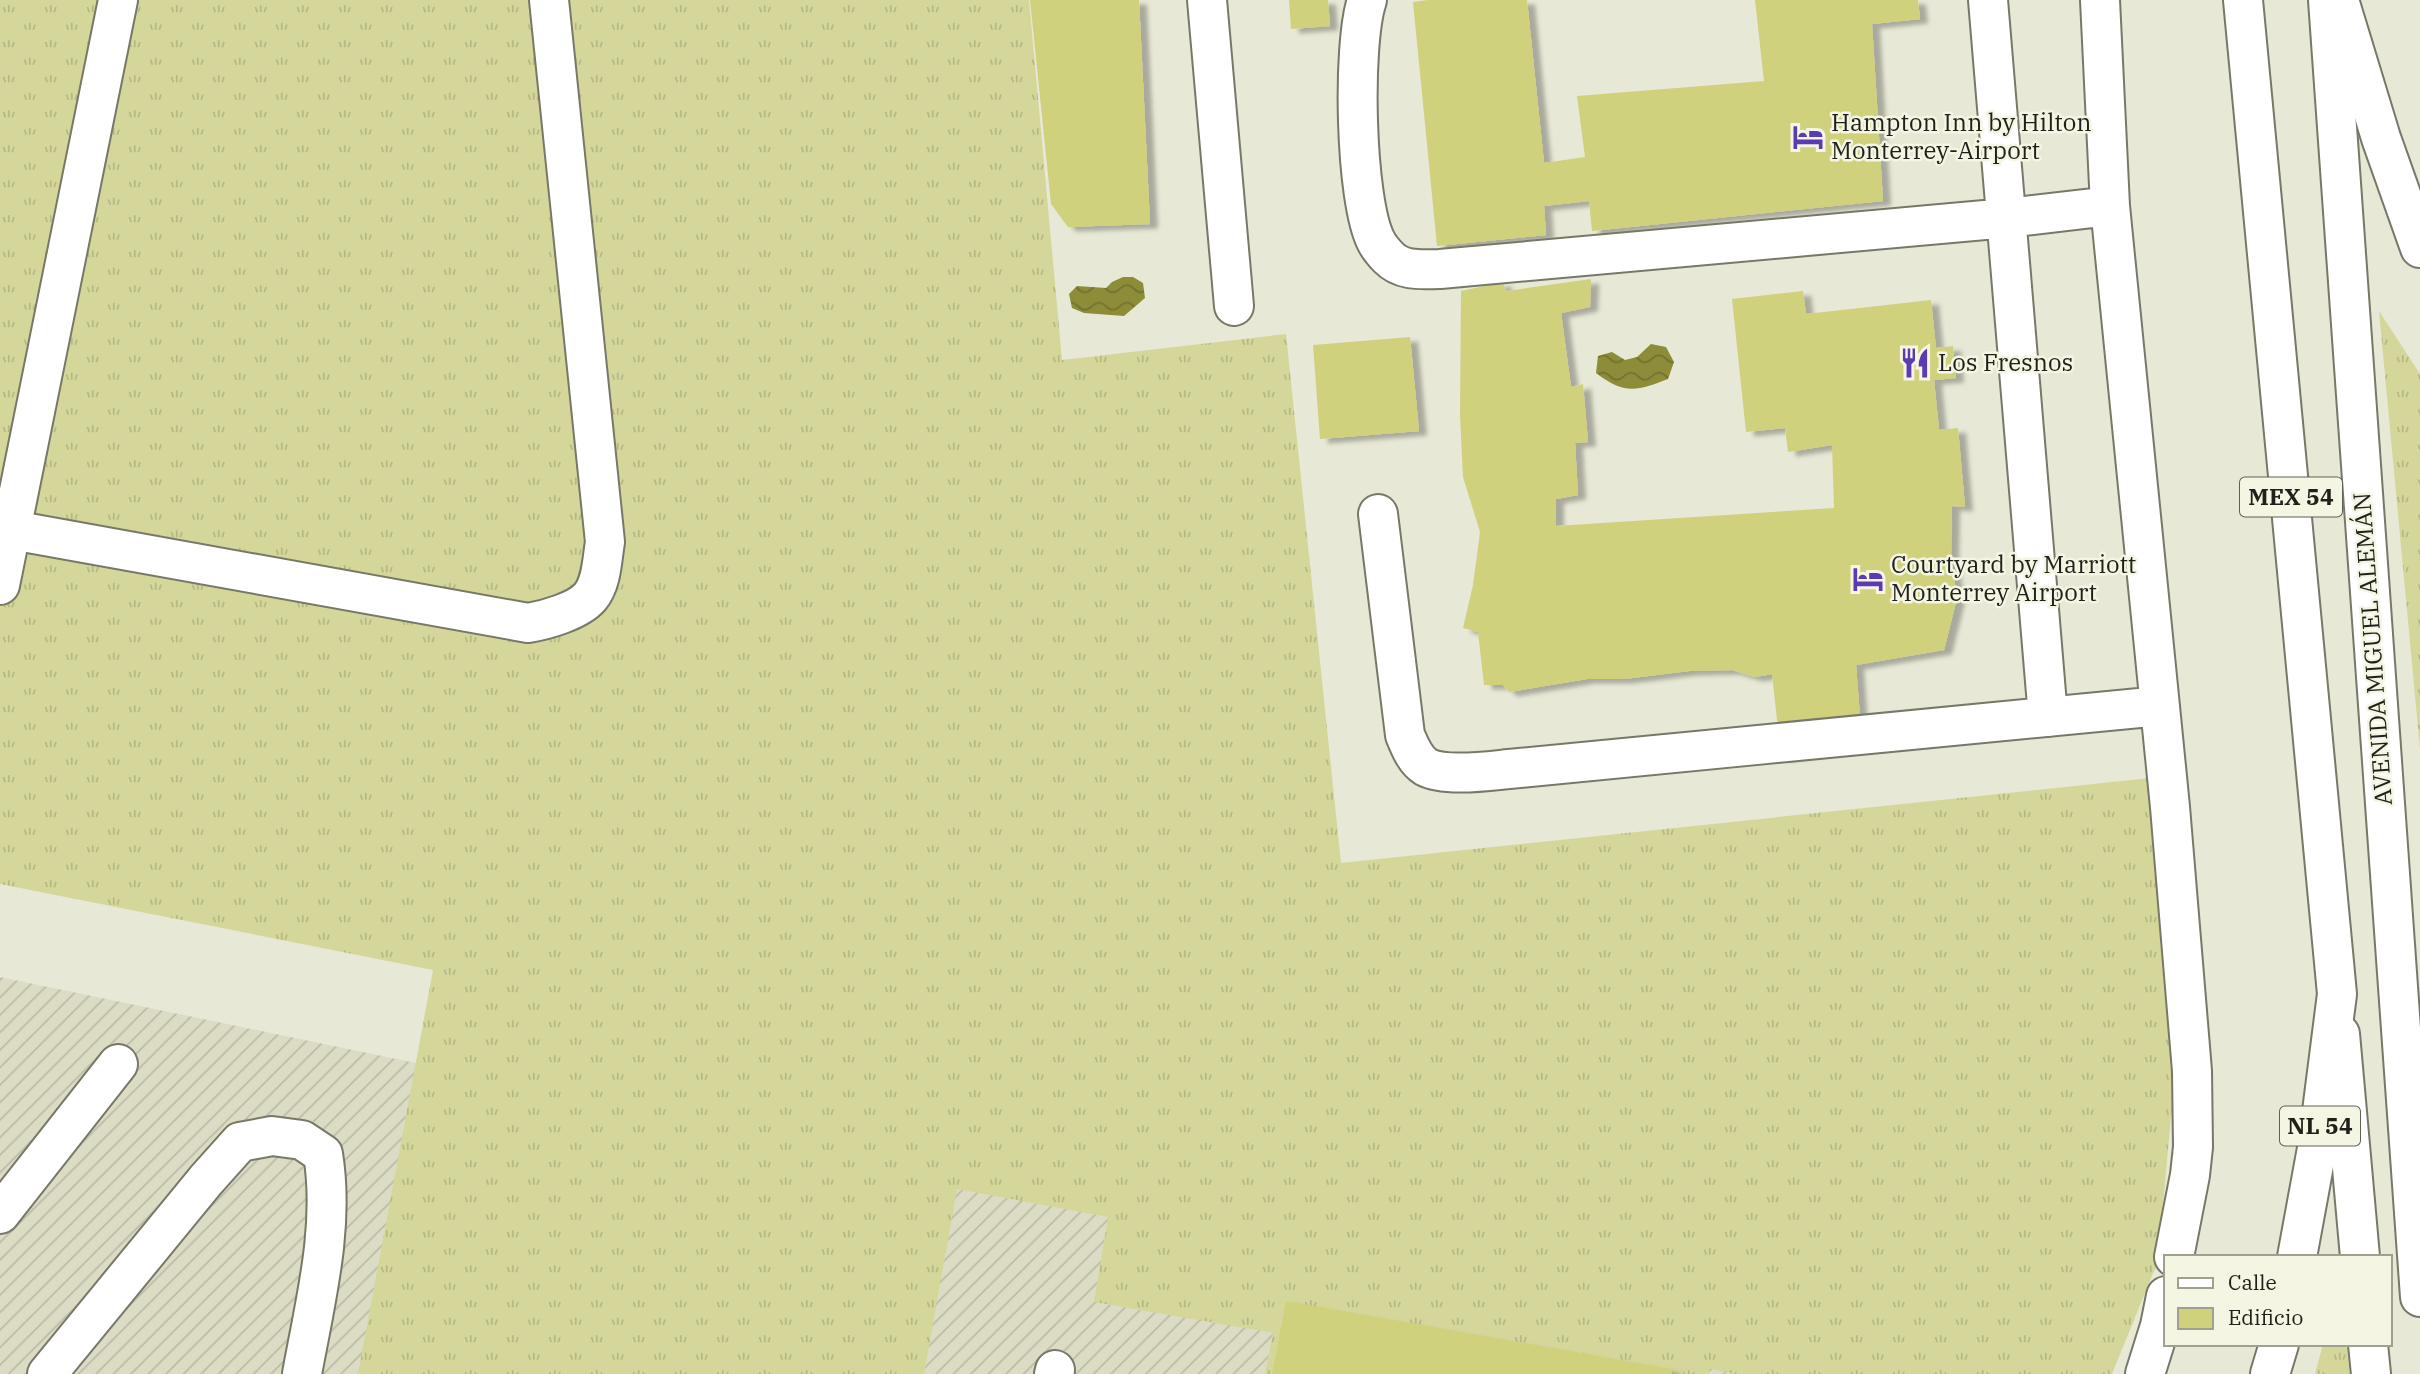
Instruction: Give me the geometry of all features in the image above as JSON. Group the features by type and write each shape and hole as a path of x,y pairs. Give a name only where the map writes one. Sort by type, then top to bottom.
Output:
{"main road":[{"path":"0,585 118,0"},
{"path":"12,530 528,623 554,619 590,597 599,578 605,542 549,0"},
{"path":"1207,0 1234,306"},
{"path":"1367,0 1363,13 1357,89 1363,193 1376,241 1391,261 1410,270 2007,218 2110,206"},
{"path":"1988,0 2048,717"},
{"path":"2100,0 2110,206 2171,821 2194,1116 2190,1175 2174,1255"},
{"name":"MEX 54","path":"2243,0 2360,1255"},
{"name":"AVENIDA MIGUEL ALEMÁN","path":"2328,0 2420,1297"},
{"path":"2339,0 2381,138 2420,248"},
{"path":"1378,514 1405,735 1413,754 1427,768 1472,772 2160,706"},
{"name":"NL 54","path":"2297,1255 2318,1143 2337,993"},
{"path":"0,1214 118,1064"},
{"path":"47,1374 240,1142 272,1136 302,1140 323,1154 327,1180 328,1220 302,1374"},
{"path":"2145,1374 2164,1306"},
{"path":"2270,1374 2278,1346"},
{"path":"2368,1346 2371,1374"}],"shaded area":[{"path":"0,977 1918,1374 0,1374"}],"green space":[{"path":"0,0 1029,0 1062,360 1286,334 1341,863 2150,778 2176,1061 2158,1261 2112,1374 1735,1374 1710,1369 1708,1374 1265,1374 1273,1333 1094,1302 1108,1217 957,1189 924,1374 358,1374 433,970 0,884"},
{"path":"2379,311 2420,374 2420,749"},
{"path":"2322,1346 2370,1346 2373,1374 2315,1374"}],"water":[{"path":"1123,277 1133,277 1143,283 1145,298 1124,316 1084,313 1072,308 1069,294 1077,286 1106,288"},
{"path":"1651,344 1666,347 1674,362 1668,379 1631,389 1615,385 1596,373 1598,356 1612,352 1625,360 1637,357"}],"building":[{"path":"1030,0 1139,0 1150,224 1068,227 1051,204"},
{"path":"1289,0 1328,0 1330,26 1291,29"},
{"path":"1527,0 1544,163 1585,157 1577,96 1764,81 1755,0 1918,0 1920,19 1872,24 1883,201 1592,231 1589,201 1544,206 1546,235 1437,246 1413,2"},
{"path":"1591,279 1590,307 1561,313 1571,387 1583,384 1588,442 1575,443 1578,495 1556,499 1556,526 1834,508 1832,445 1788,452 1785,428 1746,432 1732,299 1803,291 1806,314 1931,300 1936,348 1953,346 1956,378 1934,380 1939,430 1958,428 1965,507 1952,506 1951,558 1957,598 1944,650 1856,665 1862,744 1781,757 1772,674 1755,677 1732,670 1689,671 1624,679 1587,679 1509,692 1503,685 1484,685 1478,632 1463,628 1473,585 1480,532 1463,477 1460,415 1461,291 1503,282 1506,291"},
{"path":"1410,337 1419,431 1320,439 1313,345"},
{"path":"1286,1301 1672,1369 1671,1374 1272,1374"}],"place":[{"name":"Hampton Inn by Hilton Monterrey-Airport","path":"1808,137"},
{"name":"Los Fresnos","path":"1915,363"},
{"name":"Courtyard by Marriott Monterrey Airport","path":"1868,579"}]}
